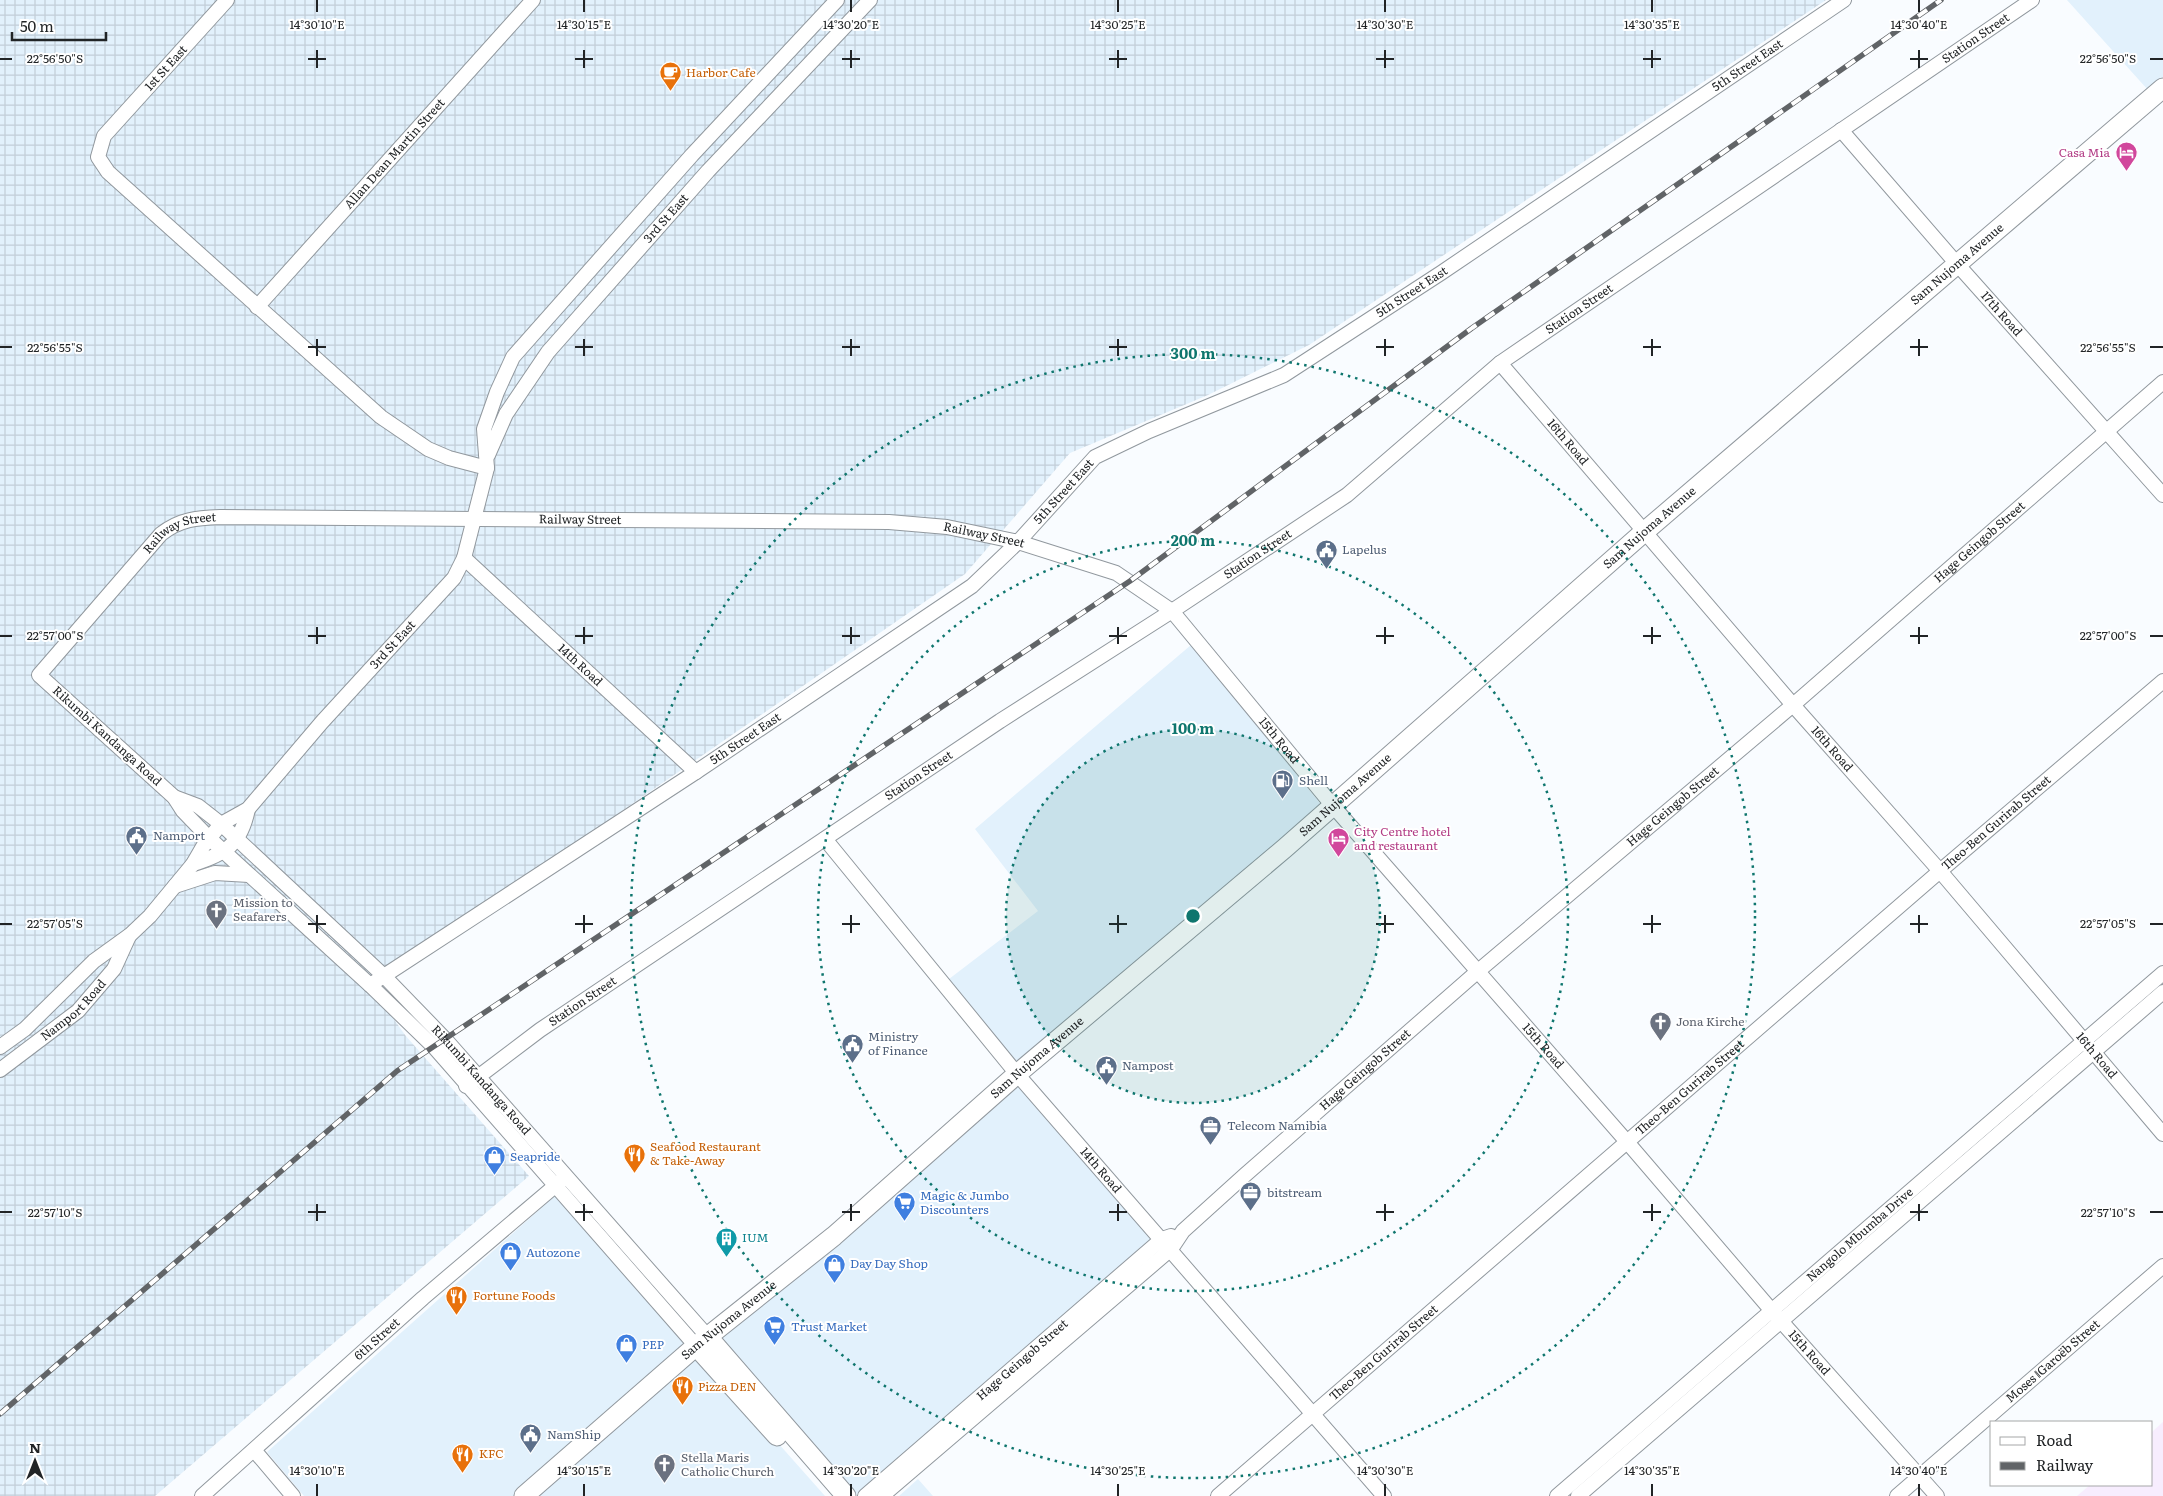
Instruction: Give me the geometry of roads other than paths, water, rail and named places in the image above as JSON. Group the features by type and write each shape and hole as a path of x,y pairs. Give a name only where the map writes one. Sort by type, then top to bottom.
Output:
{"main road":[{"name":"Sam Nujoma Avenue","path":"524,1496 702,1341 834,1236 1017,1074 1333,806 1644,532 2163,88"},
{"name":"Rikumbi Kandanga Road","path":"702,1341 832,1496"},
{"name":"Rikumbi Kandanga Road","path":"702,1341 846,1496"}],"street":[{"name":"1st St East","path":"228,0 104,136 98,157 108,172 257,307"},
{"name":"Allan Dean Martin Street","path":"257,307 533,0"},
{"name":"3rd St East","path":"487,462 484,429 497,392 514,357 692,155 837,0"},
{"name":"3rd St East","path":"220,824 248,809 322,722 454,578 464,558 487,462 506,414 548,352 708,171 870,0"},
{"name":"5th Street East","path":"370,985 696,772 972,586 1018,542 1095,457 1149,431 1284,375 1449,268 1844,0"},
{"name":"Station Street","path":"466,1086 540,1030 1000,721 1172,611 1347,495 1500,363 2032,0"},
{"name":"17th Road","path":"1841,130 1957,264 2163,495"},
{"path":"257,307 381,417 428,449 449,458 487,462"},
{"name":"16th Road","path":"1500,363 1792,705 1940,871 2163,1134"},
{"name":"Hage Geingob Street","path":"865,1496 1183,1231 1477,972 1792,705 2163,382"},
{"name":"Railway Street","path":"39,675 161,534 174,524 198,518 888,522 946,527 1018,542 1116,573 1172,611"},
{"name":"14th Road","path":"464,558 696,772"},
{"name":"15th Road","path":"1172,611 1333,806 1628,1143 1776,1316 1937,1496"},
{"name":"Rikumbi Kandanga Road","path":"39,675 174,797 183,811 209,838 370,985 434,1048 556,1185 702,1341"},
{"name":"Theo-Ben Gurirab Street","path":"1218,1496 1940,871 2163,681"},
{"name":"Rikumbi Kandanga Road","path":"174,797 198,806 238,839 384,976 445,1039 566,1175 702,1341"},
{"name":"3rd St East","path":"238,839 245,825 248,809"},
{"name":"Namport Road","path":"0,1047 25,1029 98,957 130,935 150,916 193,864 220,824"},
{"path":"224,852 238,839"},
{"name":"14th Road","path":"826,839 1017,1074 1384,1496"},
{"name":"Namport Road","path":"193,864 224,852"},
{"path":"174,886 214,873 249,875"},
{"name":"Namport Road","path":"0,1070 68,1021 78,1011 114,969 130,935"},
{"name":"Nangolo Mbumba Drive","path":"1557,1496 1776,1316 2089,1046 2163,973"},
{"name":"Nangolo Mbumba Drive","path":"2089,1046 2163,992"},
{"name":"6th Street","path":"202,1496 422,1298 566,1175"},
{"name":"Hage Geingob Street","path":"882,1496 1166,1244"},
{"name":"Moses ǁGaroëb Street","path":"1897,1496 2163,1266"},
{"name":"Nangolo Mbumba Drive","path":"1578,1496 1776,1316"},
{"path":"254,1450 293,1496"}],"railway":[{"path":"0,1414 397,1071 1130,581 1472,328 1941,0"}],"place":[{"name":"Harbor Cafe","path":"670,92"},
{"name":"Casa Mia","path":"2126,172"},
{"name":"Lapelus","path":"1326,569"},
{"name":"Shell","path":"1283,800"},
{"name":"Namport","path":"137,855"},
{"name":"City Centre hotel and restaurant","path":"1338,858"},
{"name":"Mission to Seafarers","path":"217,929"},
{"name":"Jona Kirche","path":"1660,1041"},
{"name":"Ministry of Finance","path":"852,1063"},
{"name":"Nampost","path":"1106,1085"},
{"name":"Telecom Namibia","path":"1211,1145"},
{"name":"Seafood Restaurant & Take-Away","path":"634,1173"},
{"name":"Seapride","path":"494,1176"},
{"name":"bitstream","path":"1251,1212"},
{"name":"Magic & Jumbo Discounters","path":"904,1222"},
{"name":"IUM","path":"726,1257"},
{"name":"Autozone","path":"510,1272"},
{"name":"Day Day Shop","path":"834,1283"},
{"name":"Fortune Foods","path":"457,1315"},
{"name":"Trust Market","path":"775,1346"},
{"name":"PEP","path":"626,1364"},
{"name":"Pizza DEN","path":"682,1406"},
{"name":"NamShip","path":"531,1454"},
{"name":"KFC","path":"463,1473"},
{"name":"Stella Maris Catholic Church","path":"665,1484"}]}
